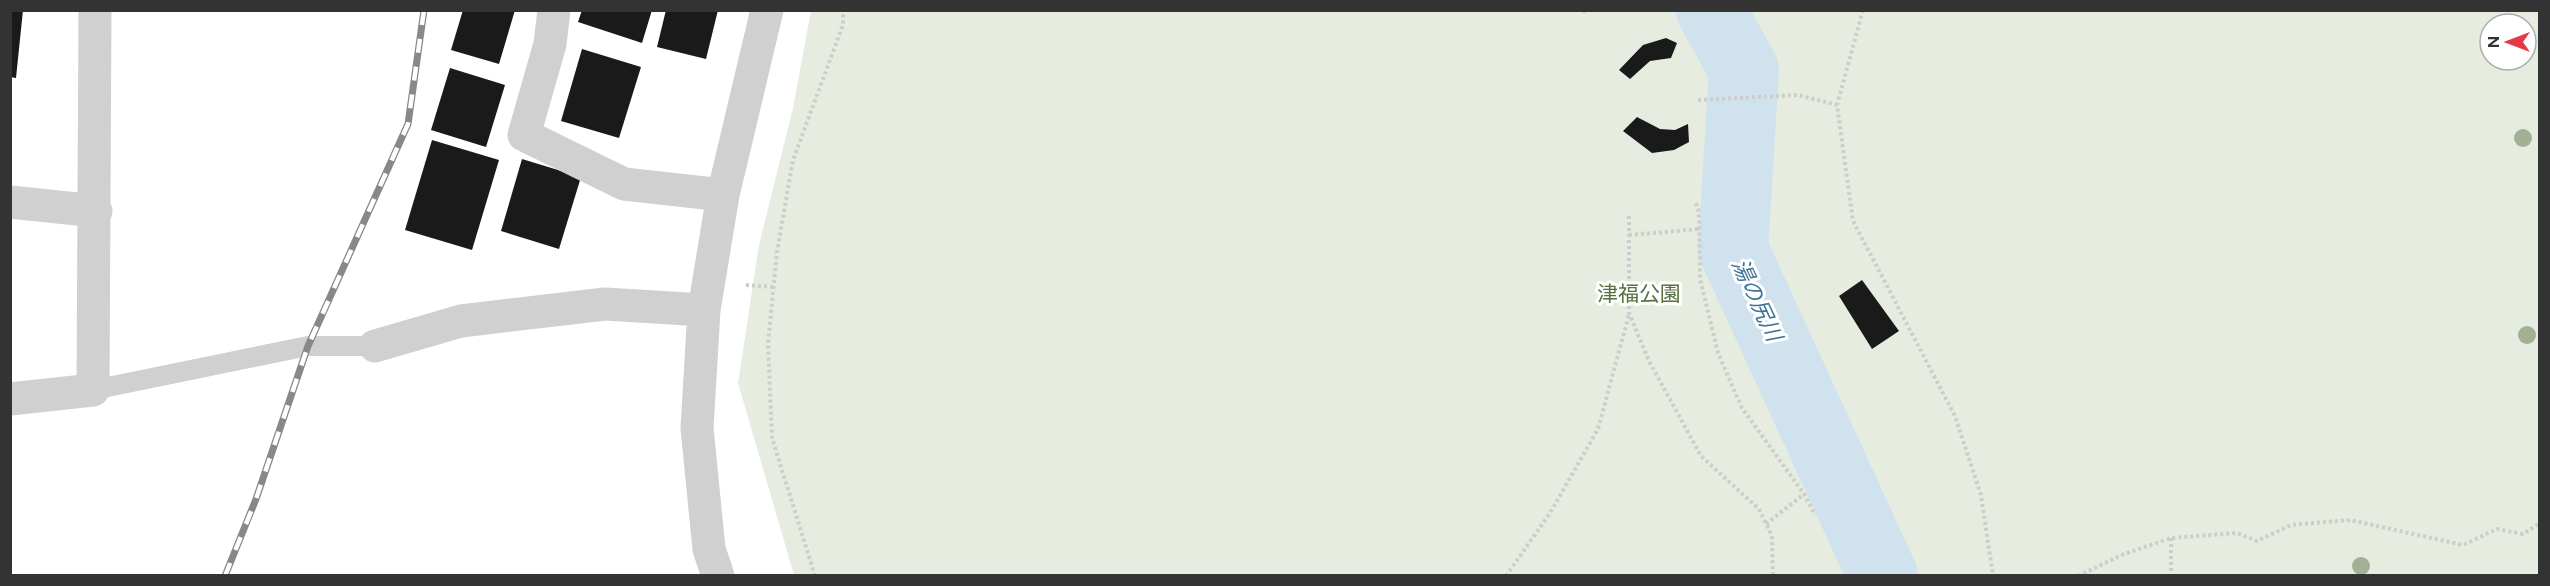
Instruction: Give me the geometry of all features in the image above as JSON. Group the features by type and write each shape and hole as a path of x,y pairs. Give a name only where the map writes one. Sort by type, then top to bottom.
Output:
{"street":[{"path":"10,399 93,390 96,211 95,10"},
{"path":"554,10 550,44 524,135 624,184 723,195"},
{"path":"718,576 709,549 697,428 704,310 723,195 767,10"},
{"path":"10,202 96,211"},
{"path":"375,345 461,321 604,304 704,310"}],"lane":[{"path":"93,390 308,346 375,345"}],"path":[{"path":"815,576 772,438 768,343 777,252 793,160 843,25 843,10"},
{"path":"1863,10 1837,105 1853,221 1954,416 1981,495 1993,576"},
{"path":"1698,100 1798,95 1837,105"},
{"path":"1696,203 1700,279 1718,353 1742,408 1804,494 1815,515"},
{"path":"1506,576 1550,513 1598,429 1629,313 1629,216"},
{"path":"1629,235 1699,229"},
{"path":"1629,313 1649,361 1701,456 1759,509 1772,536 1773,576"},
{"path":"1766,524 1804,494"},
{"path":"2078,576 2124,554 2170,538 2237,533 2258,541 2291,525 2350,520 2463,545 2497,529 2523,534 2540,524"},
{"path":"2170,538 2171,576"}],"green space":[{"name":"津福公園","path":"811,11 2539,11 2539,575 794,575 738,383 759,245 793,108"}],"building":[{"path":"10,10 23,10 16,78 10,77"},
{"path":"463,10 515,10 499,64 451,50"},
{"path":"582,10 652,10 642,43 578,22"},
{"path":"666,10 718,10 706,59 657,47"},
{"path":"1666,38 1677,43 1671,58 1650,61 1630,79 1619,70 1643,45"},
{"path":"582,49 641,67 619,138 561,121"},
{"path":"450,68 505,85 486,147 431,130"},
{"path":"1637,117 1660,129 1675,130 1688,124 1689,142 1674,150 1652,153 1623,131"},
{"path":"432,140 499,160 472,250 405,230"},
{"path":"522,159 581,177 559,249 501,231"},
{"path":"1862,280 1899,331 1872,349 1839,296"}],"waterway":[{"name":"湯の尻川","path":"1711,10 1744,70 1733,249 1883,576"}],"railway":[{"path":"225,576 256,499 308,346 408,124 424,10"}]}
